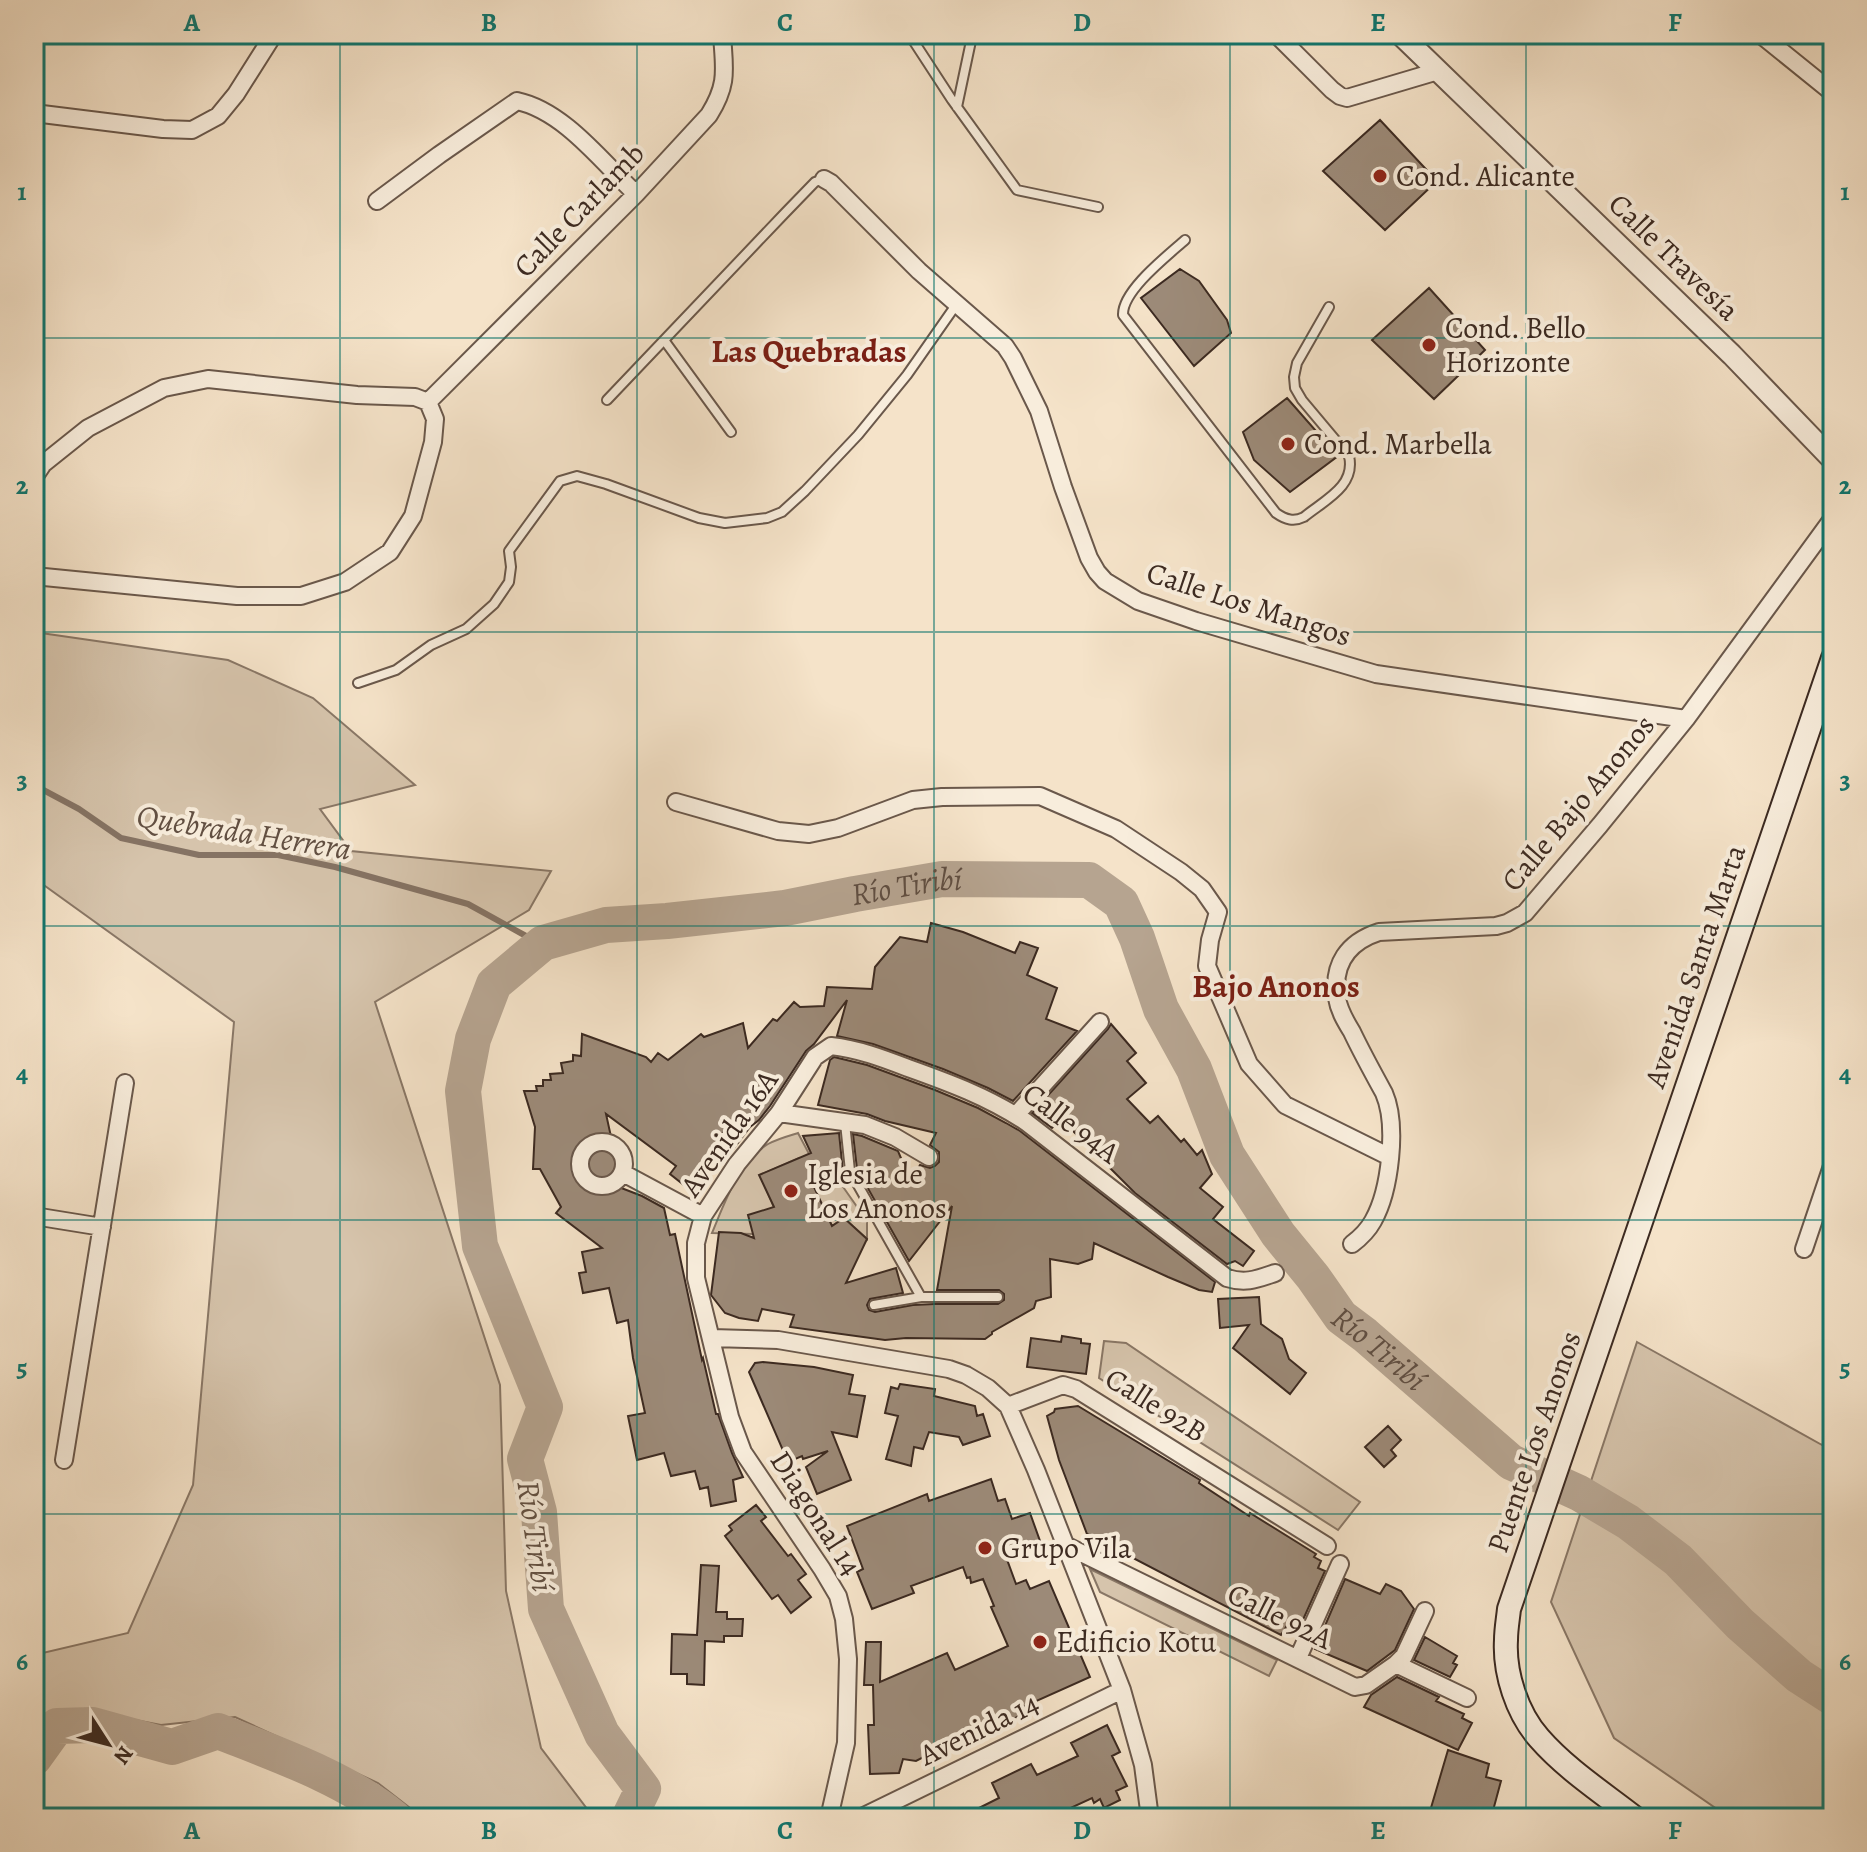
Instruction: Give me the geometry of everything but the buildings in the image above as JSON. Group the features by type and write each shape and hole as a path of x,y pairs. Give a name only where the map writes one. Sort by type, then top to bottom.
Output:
{"main road":[{"name":"Avenida Santa Marta","path":"1615,1294 1833,658"},
{"name":"Puente Los Anonos","path":"1615,1294 1509,1609 1505,1641 1509,1674 1519,1706 1538,1737 1572,1769 1635,1818"}],"street":[{"path":"34,113 192,130 218,116 236,94 274,34"},
{"name":"Calle Carlamb","path":"428,402 636,194 709,115 724,83 722,34"},
{"path":"1276,34 1332,90 1347,98 1438,71"},
{"name":"Calle Travesía","path":"1400,34 1732,355 1833,460"},
{"path":"1760,34 1833,93"},
{"path":"377,201 517,101 533,105 572,131 636,194"},
{"name":"Calle Los Mangos","path":"824,179 919,271 1005,346 1039,411 1089,558 1105,581 1138,601 1196,621 1376,674 1686,719"},
{"path":"34,482 43,464 88,428 164,388 208,379 357,395 415,397 428,402 435,419 433,442 413,516 390,552 345,582 301,596 237,596 34,576"},
{"name":"Calle Bajo Anonos","path":"1352,1244 1374,1221 1385,1187 1390,1157 1391,1117 1389,1105 1340,1009 1336,983 1345,954 1355,943 1379,932 1496,926 1525,913 1686,719 1833,518"},
{"path":"676,802 778,831 809,834 838,828 913,800 1040,796 1116,829 1202,889 1218,912 1207,966 1249,1064 1285,1105 1390,1157"},
{"path":"1016,1115 1100,1022"},
{"name":"Calle 94A","path":"815,1057 831,1046 853,1048 957,1085 997,1103 1227,1278 1251,1282 1275,1273"},
{"name":"Avenida 16A","path":"712,1338 696,1278 696,1243 703,1216 737,1164 779,1113 815,1057"},
{"path":"64,1460 125,1083"},
{"path":"779,1113 865,1125 895,1137 929,1157"},
{"path":"1804,1249 1833,1163"},
{"path":"623,1173 703,1216"},
{"path":"34,1216 102,1227"},
{"path":"712,1338 778,1340 949,1369 988,1388 1008,1406 1122,1690 1143,1765 1150,1818"},
{"name":"Diagonal 14","path":"712,1338 730,1417 743,1452 822,1569 838,1596 844,1619 848,1659 846,1743 829,1818"},
{"name":"Calle 92B","path":"1008,1406 1063,1385 1076,1389 1327,1546"},
{"name":"Calle 92A","path":"1065,1545 1355,1687 1366,1685 1396,1664"},
{"path":"1298,1658 1340,1564"},
{"path":"1425,1611 1404,1656 1396,1664 1467,1698"},
{"name":"Avenida 14","path":"860,1818 1122,1690"}],"lane":[{"path":"909,34 1017,190 1098,207"},
{"path":"945,34 971,41 957,107"},
{"path":"607,400 815,182 824,179"},
{"path":"1185,240 1132,291 1123,306 1123,315 1276,513 1285,519 1297,520 1329,497 1348,479 1351,467 1349,456 1295,388 1297,363 1329,307"},
{"path":"358,683 396,670 431,645 466,629 494,604 509,582 509,551 560,481 577,476 699,518 725,523 767,518 782,512 858,435 907,375 956,305"},
{"path":"664,340 731,432"},
{"path":"845,1123 850,1171 921,1297"},
{"path":"874,1305 921,1297 998,1297"}],"shaded area":[{"path":"34,632 228,660 313,698 415,785 320,809 351,851 551,871 529,910 375,1002 500,1385 506,1591 541,1748 594,1818 423,1818 378,1783 235,1717 161,1725 84,1710 34,1715 34,1655 128,1633 193,1485 234,1022 34,878"},
{"path":"798,1133 826,1186 841,1184 867,1221 867,1239 844,1218 832,1226 799,1158 760,1175 774,1207 753,1234 712,1233 734,1184 748,1162 768,1144"},
{"path":"1104,1341 1126,1343 1360,1502 1338,1530 1099,1378"},
{"path":"1637,1342 1822,1445 1833,1426 1833,1818 1730,1818 1614,1738 1551,1602"},
{"path":"1090,1569 1277,1660 1269,1676 1100,1592"}],"waterway":[{"name":"Quebrada Herrera","path":"34,785 79,809 121,838 199,855 278,855 335,867 468,904 543,943"},
{"name":"Río Tiribí","path":"629,1818 643,1789 602,1734 546,1609 539,1512 525,1459 545,1407 480,1246 463,1091 473,1039 494,984 543,943 606,925 785,908 942,879 1089,880 1121,903 1137,938 1161,1009 1194,1069 1227,1155 1278,1234 1341,1317 1511,1462 1579,1493 1628,1522 1678,1560 1740,1624 1799,1676 1833,1698"},
{"name":"Río Tiribí","path":"34,1758 57,1726 93,1725 172,1747 218,1731 333,1779 394,1818"}],"place":[{"name":"Cond. Alicante","path":"1380,176"},
{"name":"Cond. Bello Horizonte","path":"1429,345"},
{"name":"Cond. Marbella","path":"1288,444"},
{"name":"Iglesia de Los Anonos","path":"791,1191"},
{"name":"Grupo Vila","path":"985,1548"},
{"name":"Edificio Kotu","path":"1040,1642"}],"district":[{"name":"Las Quebradas","path":"809,351"},
{"name":"Bajo Anonos","path":"1276,986"}]}
